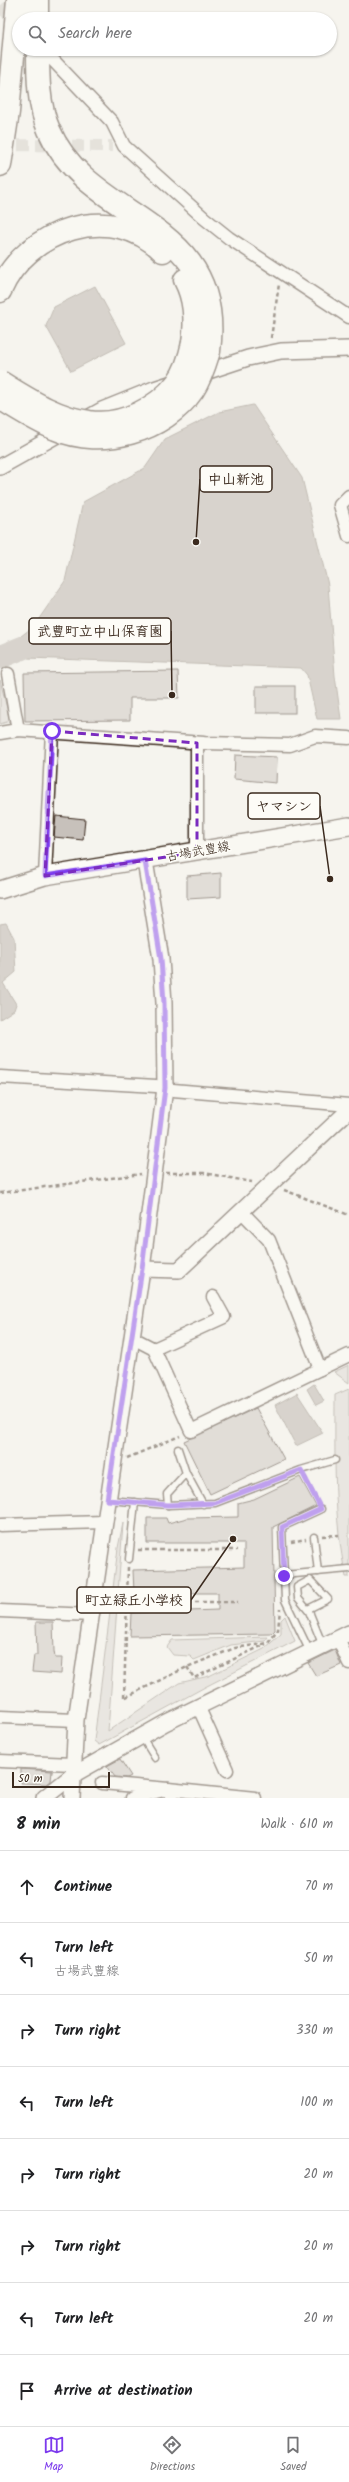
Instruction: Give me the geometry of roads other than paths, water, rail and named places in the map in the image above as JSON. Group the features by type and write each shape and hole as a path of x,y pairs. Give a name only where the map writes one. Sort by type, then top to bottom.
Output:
{"highway":[{"path":"17,12 18,0"},
{"path":"37,0 37,12"},
{"path":"0,165 8,112 13,56"},
{"path":"0,382 53,412 88,422 113,422 127,418 150,408 165,395 178,382 189,359 201,347 212,328 209,306 202,287 180,250 164,234 109,197 81,175 49,130 38,74 43,56"},
{"path":"0,291 19,260 44,239 78,226 109,226 123,229 142,236 159,248 182,274 188,285 193,305 195,327 201,347 201,376 192,391 176,407 150,426 129,434 105,438 80,436 57,430 0,398"}],"main road":[{"name":"古場武豊線","path":"0,890 45,876 145,861 349,826"}],"street":[{"path":"46,56 112,122 118,146 229,238 349,317"},
{"path":"0,467 102,410 161,387 248,358 281,351 349,349"},
{"path":"349,496 340,505 349,536"},
{"path":"8,674 18,730"},
{"path":"0,733 18,730 52,731 197,743 290,745 315,736 349,738"},
{"path":"45,876 52,731"},
{"path":"197,743 197,852"},
{"path":"72,1798 76,1720 142,1269 165,1088 164,1003 161,959 145,861"},
{"path":"0,1077 165,1088 349,1106"},
{"path":"142,1269 179,1270 349,1110"},
{"path":"242,1212 269,1240 320,1369"},
{"path":"154,1349 224,1317 213,1297"},
{"path":"131,1337 154,1349 191,1431 349,1355"},
{"path":"0,1525 104,1522"},
{"path":"0,1612 91,1615"},
{"path":"44,1798 73,1769 142,1737 198,1706 343,1636 349,1663"},
{"path":"198,1706 227,1770"},
{"path":"0,1717 76,1720"},
{"path":"0,1761 73,1769"},
{"path":"102,1783 170,1794 255,1798"},
{"path":"132,1798 170,1794"}],"lane":[{"path":"178,1449 186,1474 202,1504"},
{"path":"107,1500 168,1505 215,1503 301,1470 335,1460"},
{"path":"168,1505 167,1494 186,1474"},
{"path":"129,1559 135,1502"},
{"path":"317,1649 285,1600 282,1527 321,1509"},
{"path":"314,1537 318,1572"},
{"path":"284,1576 349,1569"},
{"path":"310,1614 298,1598 297,1587 310,1580 328,1600 308,1609 310,1614 317,1649"},
{"path":"142,1737 155,1758"}],"waterway":[{"path":"0,657 22,648"}],"tunnel":[{"path":"0,6 12,19"},
{"path":"0,145 112,146"}],"place":[{"name":"中山新池","path":"196,542"},
{"name":"武豊町立中山保育園","path":"172,695"},
{"name":"ヤマシン","path":"330,879"},
{"name":"町立緑丘小学校","path":"233,1539"}]}
